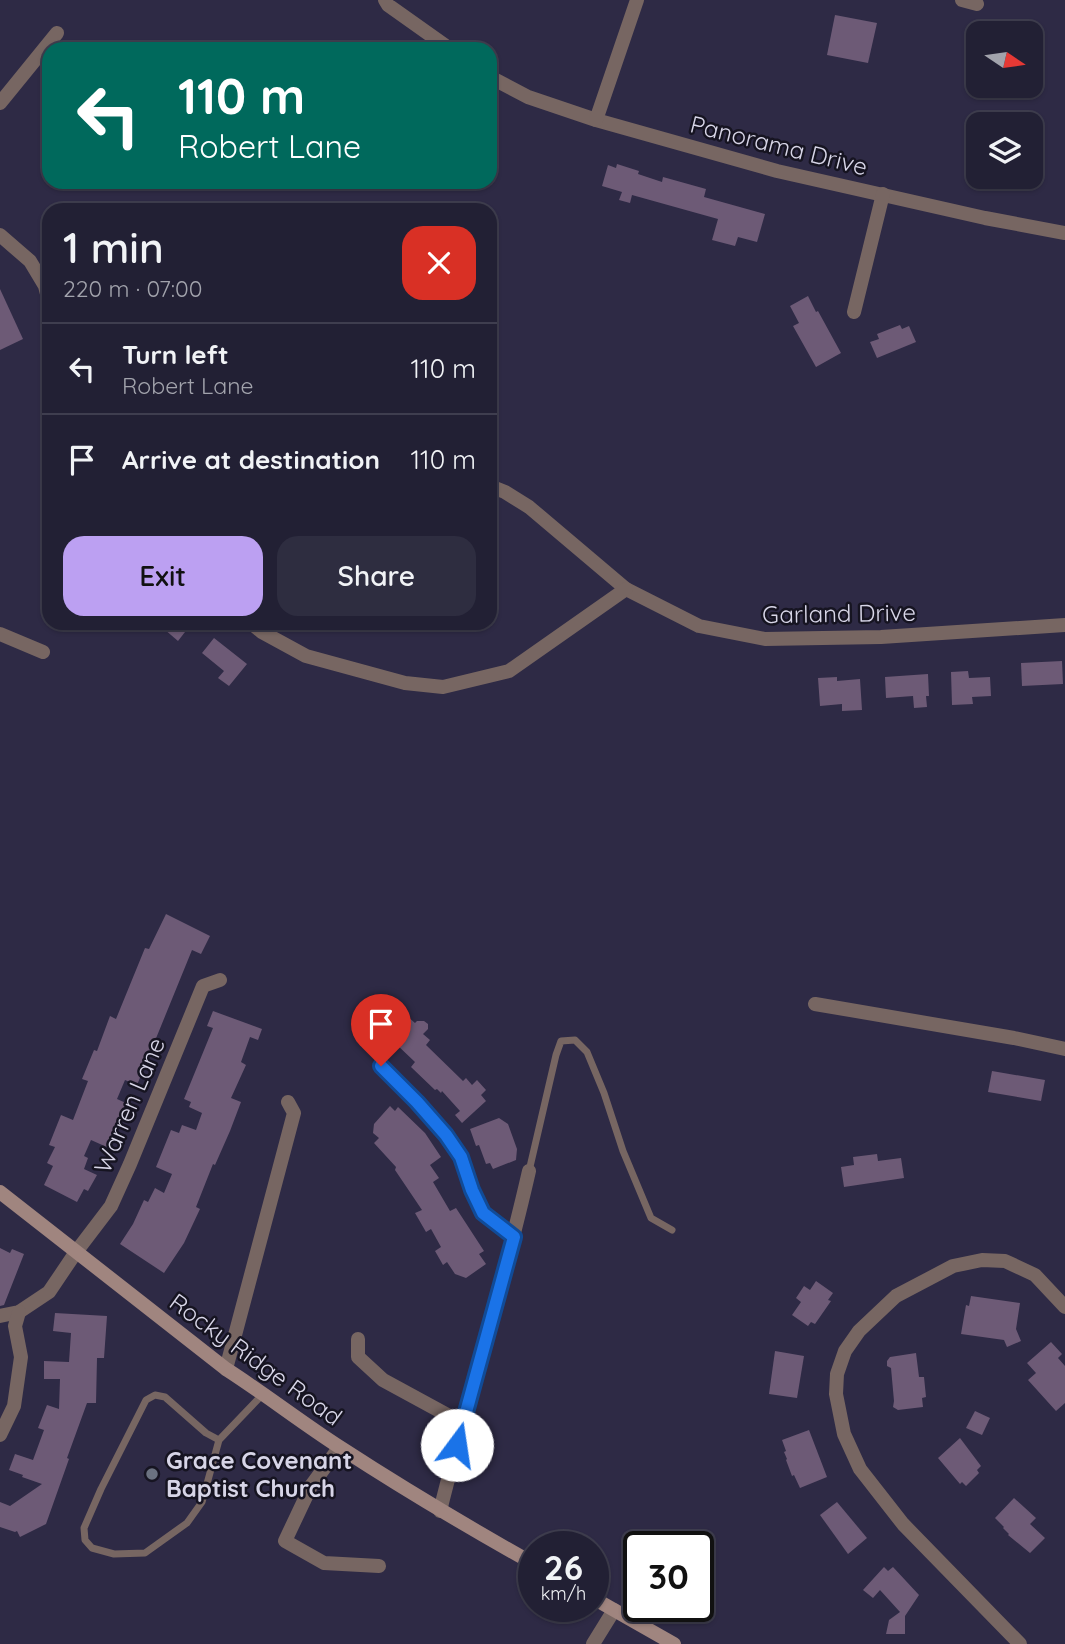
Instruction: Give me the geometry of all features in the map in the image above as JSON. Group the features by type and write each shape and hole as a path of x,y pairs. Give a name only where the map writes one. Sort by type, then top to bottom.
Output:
{"main road":[{"name":"Rocky Ridge Road","path":"0,1192 226,1369 264,1393 339,1448 440,1511 518,1555"},
{"path":"609,1607 665,1642"}],"street":[{"path":"386,0 388,5 440,42"},
{"path":"596,120 637,0"},
{"path":"962,0 977,4"},
{"path":"50,42 57,33"},
{"path":"0,103 42,51"},
{"name":"Panorama Drive","path":"497,81 528,97 596,120 777,171 985,218 1065,233"},
{"path":"855,312 883,194"},
{"path":"0,235 30,261 42,281"},
{"name":"Garland Drive","path":"497,489 529,507 626,589 699,626 765,639 881,637 1065,625"},
{"path":"260,630 306,656 405,683 443,687 509,671 626,589"},
{"path":"0,634 43,652"},
{"name":"Warren Lane","path":"19,1312 49,1292 111,1206 131,1164 203,986 220,980"},
{"path":"815,1004 1065,1049"},
{"path":"381,1066 446,1135 461,1157 483,1213 514,1237"},
{"path":"226,1369 294,1113 289,1102"},
{"path":"440,1511 514,1237 529,1171"},
{"path":"1020,1644 903,1524 860,1469 844,1434 836,1394 837,1374 845,1351 859,1331 896,1296 953,1266 982,1260 1004,1261 1035,1275 1065,1307"},
{"path":"0,1316 19,1312 15,1326 21,1357 14,1406 0,1435"},
{"path":"358,1339 358,1357 383,1380 462,1423"},
{"path":"339,1448 311,1486 285,1541 324,1563 379,1566"},
{"path":"593,1644 614,1610"}],"lane":[{"path":"529,1171 556,1055 562,1041 575,1040 587,1052 604,1093 623,1152 651,1218 673,1230"},
{"path":"219,1440 206,1433 165,1397 155,1395 146,1401 84,1528 85,1539 92,1548 114,1554 145,1553 187,1523 202,1502 219,1440 264,1393"}],"building":[{"path":"835,15 877,23 868,63 827,55"},
{"path":"617,164 662,182 663,177 706,189 704,197 765,214 757,242 738,237 735,246 712,240 718,219 632,195 630,203 619,200 622,192 602,186 608,165 616,168"},
{"path":"0,289 23,339 0,350"},
{"path":"808,296 841,353 816,367 793,326 799,323 790,306"},
{"path":"900,325 902,329 909,326 916,342 877,358 870,342 879,339 877,334"},
{"path":"165,630 187,630 178,641"},
{"path":"214,638 247,664 229,686 218,678 224,671 202,653"},
{"path":"1062,661 1063,684 1022,686 1021,663"},
{"path":"968,671 969,678 990,677 991,696 972,697 973,704 952,705 951,672"},
{"path":"928,674 927,707 914,708 913,696 886,698 885,677"},
{"path":"837,677 837,681 860,679 862,710 842,711 842,704 820,706 818,678"},
{"path":"166,914 210,936 201,954 192,950 137,1085 125,1080 117,1099 126,1103 109,1148 91,1140 84,1156 88,1158 84,1169 97,1175 88,1191 84,1189 77,1202 44,1185 53,1166 47,1163 55,1147 49,1145 61,1115 73,1120 88,1081 82,1079 94,1050 97,1051 110,1016 116,1019 145,948 149,949"},
{"path":"213,1011 262,1029 258,1040 250,1037 241,1062 246,1065 231,1098 241,1102 196,1207 200,1209 184,1243 164,1273 120,1244 144,1200 148,1202 155,1188 164,1193 172,1174 156,1167 171,1130 179,1133 182,1125 196,1130 202,1113 189,1107 191,1102 184,1099 213,1028 207,1026"},
{"path":"407,1016 415,1023 424,1021 428,1024 428,1029 423,1034 430,1040 426,1045 463,1081 466,1078 472,1085 477,1080 486,1090 481,1095 486,1101 462,1123 455,1115 460,1111 442,1091 441,1093 435,1090 411,1067 415,1062 395,1043 391,1047 379,1036 393,1021 398,1025"},
{"path":"992,1071 1045,1080 1041,1101 988,1092"},
{"path":"390,1106 395,1111 398,1107 425,1133 441,1157 430,1165 439,1178 433,1182 450,1211 456,1208 484,1251 479,1254 486,1264 466,1278 455,1274 447,1262 443,1265 435,1251 441,1247 431,1229 426,1232 415,1213 422,1210 395,1170 396,1167 374,1143 379,1138 373,1133 374,1124"},
{"path":"499,1118 508,1124 517,1149 516,1160 493,1169 490,1163 486,1164 470,1129"},
{"path":"877,1154 878,1161 901,1158 904,1178 844,1187 841,1167 854,1165 853,1157"},
{"path":"0,1248 10,1253 12,1249 24,1254 4,1305 0,1306"},
{"path":"816,1281 833,1293 828,1300 831,1301 815,1324 811,1322 808,1326 792,1315 801,1302 796,1298 804,1286 810,1290"},
{"path":"971,1296 1020,1303 1016,1329 1021,1341 1007,1347 1004,1340 961,1334 966,1305 969,1306"},
{"path":"55,1313 107,1316 104,1358 97,1358 96,1403 87,1403 46,1524 20,1537 17,1531 0,1527 0,1502 10,1506 42,1484 9,1470 15,1454 33,1460 44,1430 38,1428 47,1405 59,1409 60,1379 44,1379 44,1361 69,1362 71,1333 53,1331"},
{"path":"1051,1342 1062,1354 1058,1358 1065,1366 1065,1403 1056,1411 1028,1380 1036,1373 1027,1363"},
{"path":"775,1351 804,1356 797,1398 769,1394"},
{"path":"916,1353 919,1377 924,1377 926,1397 922,1398 923,1407 898,1410 893,1407 891,1368 887,1366 887,1361 890,1357"},
{"path":"975,1411 990,1418 982,1435 966,1428"},
{"path":"809,1430 827,1477 800,1488 786,1460 782,1440"},
{"path":"960,1438 981,1466 977,1470 979,1473 966,1486 962,1482 960,1484 938,1458"},
{"path":"1014,1498 1036,1518 1030,1524 1045,1538 1030,1553 1008,1535 995,1518"},
{"path":"837,1502 867,1538 848,1554 820,1515"},
{"path":"884,1567 888,1571 893,1567 919,1595 905,1616 905,1634 886,1634 889,1620 900,1612 880,1590 873,1598 863,1590"}],"place":[{"name":"Grace Covenant Baptist Church","path":"152,1474"}],"route":[{"path":"381,1066 446,1135 461,1157 483,1213 514,1237 457,1445"}]}
